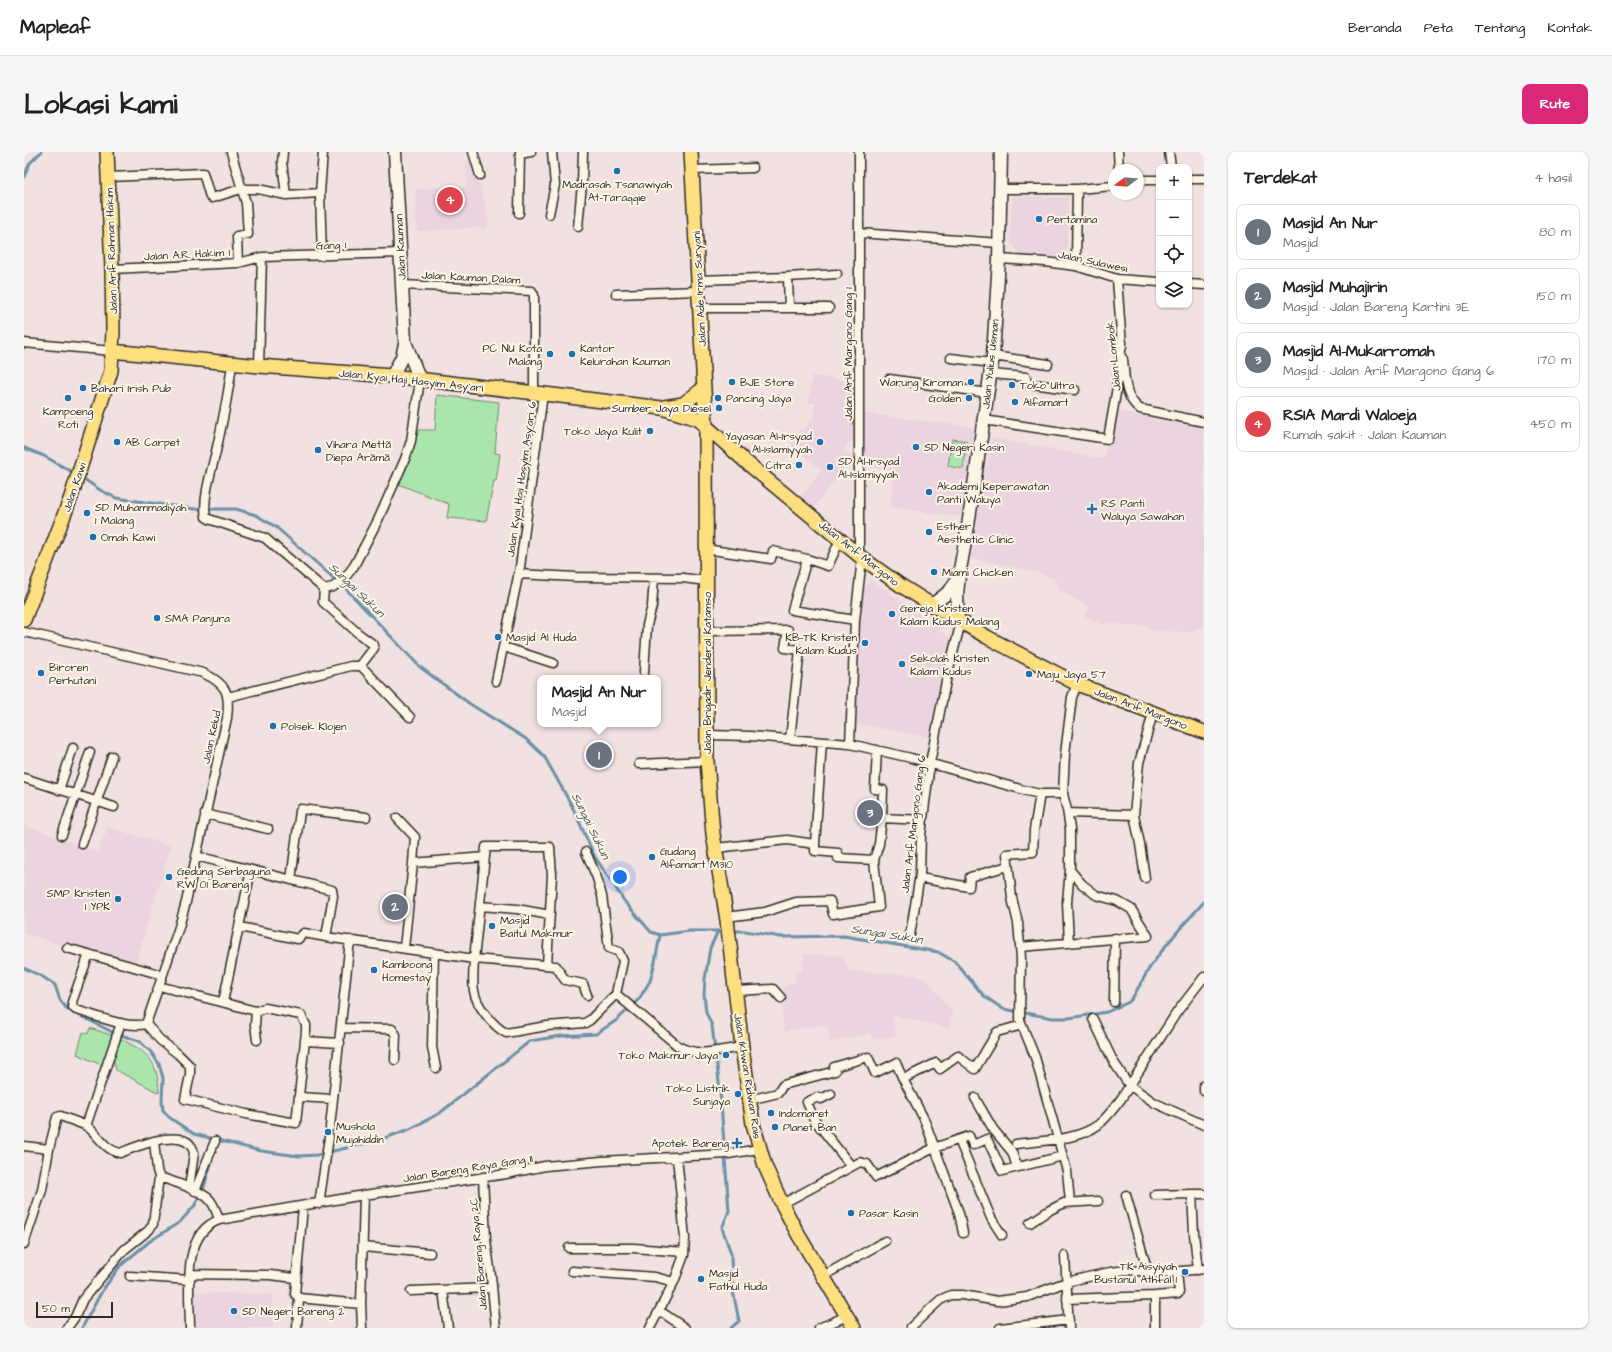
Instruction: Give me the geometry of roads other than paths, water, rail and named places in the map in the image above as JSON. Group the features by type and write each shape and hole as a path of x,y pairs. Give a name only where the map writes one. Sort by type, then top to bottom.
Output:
{"main road":[{"name":"Jalan Arif Rahman Hakim","path":"107,152 112,269 112,350"},
{"name":"Jalan Kauman","path":"392,376 402,357 405,342 395,152"},
{"name":"Jalan Ade Irma Suryani","path":"691,152 706,426"},
{"name":"Jalan Yulius Usman","path":"960,621 957,594 959,575 968,526 992,364 1000,243 1001,152"},
{"name":"Jalan Kauman","path":"405,342 420,380"},
{"name":"Jalan Kyai Haji Hasyim Asy'ari","path":"112,350 260,366 392,376 662,408 698,419 706,426"},
{"name":"Jalan Kawi","path":"24,620 71,497 86,452 111,370 112,350"},
{"path":"662,408 683,404 704,388"},
{"name":"Jalan Arif Margono","path":"706,426 746,462 861,557 900,585 932,605 987,637 1077,684 1204,732"},
{"name":"Jalan Brigadir Jenderal Katamso","path":"706,426 707,761 716,848 727,918"},
{"name":"Jalan Yulius Usman","path":"932,605 950,591 959,575"},
{"name":"Jalan Ikhwan Ridwan Rais","path":"727,918 749,1100 759,1149 766,1170 782,1204 854,1328"}],"street":[{"path":"231,152 246,203 248,234 237,236 238,262"},
{"path":"283,152 282,162 286,195"},
{"path":"322,256 320,193 323,152"},
{"path":"473,152 480,176"},
{"path":"519,213 520,153 530,152"},
{"path":"549,214 555,185 552,152"},
{"path":"578,227 583,152"},
{"name":"Jalan Arif Margono Gang 1","path":"850,744 855,620 861,557 858,152"},
{"path":"1118,152 1119,164"},
{"path":"1169,152 1171,164"},
{"path":"692,170 753,168"},
{"path":"109,177 203,174 210,197 241,189 258,189 286,195 320,193"},
{"path":"1192,179 1204,179"},
{"path":"1144,180 1156,180"},
{"path":"1001,189 1077,189 1108,186"},
{"path":"1076,266 1077,189"},
{"path":"859,233 1000,243"},
{"name":"Gang 1","path":"262,257 401,254"},
{"path":"260,366 262,257"},
{"name":"Jalan A.R. Hakim I","path":"112,269 238,262 262,257"},
{"name":"Jalan Sulawesi","path":"999,259 1076,266 1117,279 1156,282"},
{"path":"616,294 698,285 837,274"},
{"path":"788,277 789,308"},
{"name":"Jalan Lombok","path":"1117,279 1128,395 1140,410 1204,422"},
{"path":"1192,284 1204,285"},
{"name":"Jalan Kauman Dalam","path":"402,285 532,291 534,295 539,394"},
{"path":"699,308 829,308"},
{"path":"984,420 1108,439 1116,393 1122,342"},
{"path":"24,343 112,350"},
{"path":"951,358 992,364 1048,364"},
{"path":"232,363 217,448 210,475 206,514 209,519 265,538 324,590"},
{"path":"992,364 1026,377 1026,383 1075,390"},
{"path":"888,379 988,393"},
{"path":"324,590 333,587 344,579 354,566 374,529 405,459 413,430 420,380"},
{"path":"1116,393 1128,395"},
{"name":"Jalan Kyai Haji Hasyim Asy'ari 6","path":"496,681 519,570 539,394"},
{"path":"706,550 772,559 773,551 807,559 828,566 840,540"},
{"path":"807,559 792,610 855,620"},
{"path":"519,570 576,577 654,579 683,578 706,581"},
{"path":"644,672 647,625 652,606 654,579"},
{"path":"324,590 323,602 359,634 374,645 374,648 360,666"},
{"name":"Jalan Arif Margono Gang 6","path":"910,935 920,878 923,820 930,763 947,676 960,621"},
{"path":"707,631 788,630 785,648 800,650 790,739"},
{"name":"Jalan Kelud","path":"24,632 203,673 218,681 223,686 228,697 227,718 186,902 146,1024"},
{"path":"504,648 554,663"},
{"path":"228,697 351,666 360,666 410,717"},
{"path":"1069,943 1068,902 1070,829 1063,794 1065,754 1072,697 1077,684"},
{"path":"1145,878 1134,815 1139,763 1152,713"},
{"path":"707,735 790,739 850,744 930,763 1040,794 1063,794"},
{"path":"822,742 815,851 838,853 838,858 874,860"},
{"path":"59,790 73,748"},
{"path":"727,918 765,912 796,902 830,901 833,914 879,907 874,860 879,844 883,790 874,789 877,750"},
{"path":"62,835 90,752"},
{"path":"82,844 112,756"},
{"path":"639,764 707,761"},
{"path":"24,778 114,808"},
{"path":"1040,794 1034,830 1033,852 1007,854 1012,898 1018,923 1020,947 1021,1022 1035,1057 1063,1156 1067,1171 1070,1202"},
{"path":"291,880 301,809 366,817"},
{"path":"205,814 268,829"},
{"path":"1068,814 1134,815"},
{"path":"397,818 414,837 413,862 404,948"},
{"path":"882,818 923,820"},
{"path":"716,848 787,840 815,844"},
{"path":"547,965 552,875 550,847 486,847 474,959 474,990 476,998 495,1026 506,1033 547,1026 587,1022 616,994 623,961 620,953 609,948 602,896 597,878 586,852"},
{"path":"196,856 332,890 333,896 326,937"},
{"path":"413,862 485,857"},
{"path":"920,878 970,887 970,877 1008,866"},
{"path":"223,1002 251,870"},
{"path":"1020,947 1148,936 1131,909 1117,901 1096,895 1082,884 1070,870"},
{"path":"480,906 517,909 550,915"},
{"path":"240,926 298,939 304,933 474,959 556,966 565,980 583,984 587,996"},
{"path":"1114,1002 1115,938"},
{"path":"330,1127 350,940"},
{"path":"67,948 162,976"},
{"path":"434,953 432,1047 436,1068"},
{"path":"89,954 72,1002 73,1007 76,1010 120,1025 139,1026 146,1024 160,1040 178,1054 190,1066 190,1075 185,1099 246,1114 296,1123 306,1025 301,1015 264,1008 256,1011 159,986"},
{"path":"1016,1144 1058,1140 1098,1125 1111,1112 1177,1012 1204,977"},
{"path":"735,989 773,989 781,998"},
{"path":"616,994 686,1051 693,1053 742,1046"},
{"path":"256,1011 255,1025 257,1040"},
{"path":"1093,1020 1113,1061 1129,1085 1156,1103 1204,1125"},
{"path":"903,1079 936,1063 940,1069 958,1056 975,1069 997,1032 1021,1022"},
{"path":"86,1126 120,1025"},
{"path":"341,1028 392,1030 396,1035 395,1060"},
{"path":"305,1041 340,1043"},
{"path":"749,1100 778,1093 783,1085 835,1071 834,1067 868,1057 874,1073 896,1063 924,1119 959,1213 963,1233"},
{"path":"1204,1085 1204,1091"},
{"path":"831,1094 821,1099 818,1097 807,1102 814,1119 854,1165"},
{"path":"299,1097 333,1099"},
{"path":"975,1098 993,1129 1012,1152 1017,1167"},
{"path":"24,1244 42,1190 55,1118 57,1117 61,1116 86,1126 104,1144 120,1153 142,1144 180,1139 186,1140 193,1148 193,1190"},
{"path":"782,1204 854,1165 863,1162 867,1164 876,1177 934,1148 968,1136 974,1145 987,1139 1002,1171 1063,1156"},
{"path":"319,1204 329,1137"},
{"path":"959,1140 991,1218 1002,1235"},
{"path":"193,1190 215,1141"},
{"path":"67,1328 75,1317 83,1299 124,1250 149,1230 153,1224 159,1177 156,1170 154,1142"},
{"path":"24,1146 49,1149"},
{"name":"Jalan Bareng Raya Gang II","path":"219,1220 545,1166 725,1154 759,1149"},
{"path":"650,1328 674,1282 684,1252 685,1238 677,1157"},
{"path":"159,1177 193,1190 206,1197 214,1205 219,1220 202,1230 192,1250 190,1263 190,1328"},
{"name":"Jalan Bareng Raya 2C","path":"483,1177 486,1240 496,1328"},
{"path":"911,1327 940,1300 957,1294 1005,1300 1027,1298 1066,1282 1115,1271 1160,1273 1201,1269 1194,1234 1192,1194"},
{"path":"1155,1195 1204,1194"},
{"path":"1126,1195 1148,1272"},
{"path":"362,1328 361,1304 364,1196"},
{"path":"1030,1223 1048,1211 1064,1203 1098,1201"},
{"path":"303,1207 295,1278 295,1294 299,1298 361,1304"},
{"path":"823,1276 885,1241"},
{"path":"363,1247 430,1253"},
{"path":"569,1248 634,1248 684,1252"},
{"path":"1000,1328 1069,1324 1065,1256"},
{"path":"572,1271 654,1277 674,1282"},
{"path":"1067,1299 1155,1296 1178,1293 1178,1272"},
{"path":"130,1276 190,1277 270,1275 295,1278"},
{"path":"411,1291 492,1288"},
{"path":"443,1290 448,1328"},
{"path":"1155,1296 1155,1328"},
{"path":"297,1328 299,1298"},
{"path":"660,1310 685,1328"},
{"path":"819,1328 847,1316"}],"waterway":[{"path":"24,177 30,163 41,152"},
{"name":"Sungai Sukun","path":"24,448 44,456 74,473"},
{"name":"Sungai Sukun","path":"81,477 100,490 116,498 194,509 236,509 256,515 276,527 347,590 420,667 470,704 526,739 544,756 572,806 595,857 625,902 651,932 660,935 690,931 725,931"},
{"name":"Sungai Sukun","path":"731,931 745,931 781,937 844,936 938,952 955,962 984,996 1003,1009 1053,1018 1069,1018 1107,1012 1129,1002 1150,967 1164,948 1204,902"},
{"path":"718,931 710,948 704,994 706,1012 712,1026 720,1090 729,1211 722,1228 731,1253 732,1286 739,1321 731,1328"},
{"path":"79,1015 112,1032 139,1041 151,1052 159,1064 163,1078 163,1110 170,1118 194,1134 261,1151 299,1156 317,1155 379,1140 410,1129 440,1113 530,1041 561,1036 596,1034 617,1020 639,999 650,981 660,935"},
{"path":"24,968 43,977 55,985 60,1000 68,1010 74,1012"},
{"path":"82,1328 102,1291 120,1266 150,1241 180,1222 195,1205 204,1187 212,1160"}],"place":[{"name":"Madrasah Tsanawiyah At-Taraqqie","path":"617,171"},
{"name":"RSIA Mardi Waloeja","path":"450,200"},
{"name":"Pertamina","path":"1039,219"},
{"name":"PC NU Kota Malang","path":"550,354"},
{"name":"Kantor Kelurahan Kauman","path":"572,354"},
{"name":"BJE Store","path":"732,382"},
{"name":"Warung Kiroman","path":"971,382"},
{"name":"Toko Ultra","path":"1012,385"},
{"name":"Bahari Irish Pub","path":"83,388"},
{"name":"Kampoeng Roti","path":"68,398"},
{"name":"Pancing Jaya","path":"718,398"},
{"name":"Golden","path":"969,398"},
{"name":"Alfamart","path":"1015,402"},
{"name":"Sumber Jaya Diesel","path":"719,408"},
{"name":"Toko Jaya Kulit","path":"650,431"},
{"name":"AB Carpet","path":"117,442"},
{"name":"Yayasan Al-Irsyad Al-Islamiyyah","path":"820,442"},
{"name":"SD Negeri Kasin","path":"916,447"},
{"name":"Vihara Mettã Diepa Arãmã","path":"318,450"},
{"name":"Citra","path":"799,465"},
{"name":"SD Al-Irsyad Al-Islamiyyah","path":"830,467"},
{"name":"Akademi Keperawatan Panti Waluya","path":"929,492"},
{"name":"RS Panti Waluya Sawahan","path":"1092,509"},
{"name":"SD Muhammadiyah 1 Malang","path":"87,513"},
{"name":"Esther Aesthetic Clinic","path":"929,532"},
{"name":"Omah Kawi","path":"93,537"},
{"name":"Miami Chicken","path":"934,572"},
{"name":"Gereja Kristen Kalam Kudus Malang","path":"892,614"},
{"name":"SMA Panjura","path":"157,618"},
{"name":"Masjid Al Huda","path":"498,637"},
{"name":"KB-TK Kristen Kalam Kudus","path":"865,643"},
{"name":"Sekolah Kristen Kalam Kudus","path":"902,664"},
{"name":"Biroren Perhutani","path":"41,673"},
{"name":"Maju Jaya 57","path":"1029,674"},
{"name":"Polsek Klojen","path":"273,726"},
{"name":"Masjid An Nur","path":"599,755"},
{"name":"Masjid Al-Mukarromah","path":"870,813"},
{"name":"Gudang Alfamart M310","path":"652,857"},
{"name":"Gedung Serbaguna RW 01 Bareng","path":"169,877"},
{"name":"SMP Kristen 1 YPK","path":"118,899"},
{"name":"Masjid Muhajirin","path":"395,907"},
{"name":"Masjid Baitul Makmur","path":"492,926"},
{"name":"Kamboong Homestay","path":"374,970"},
{"name":"Toko Makmur Jaya","path":"726,1055"},
{"name":"Toko Listrik Sunjaya","path":"738,1094"},
{"name":"Indomaret","path":"771,1113"},
{"name":"Planet Ban","path":"775,1127"},
{"name":"Mushola Mujahiddin","path":"328,1132"},
{"name":"Apotek Bareng","path":"737,1143"},
{"name":"Pasar Kasin","path":"851,1213"},
{"name":"TK Aisyiyah Bustanul Athfal 1","path":"1185,1272"},
{"name":"Masjid Fathul Huda","path":"701,1279"},
{"name":"SD Negeri Bareng 2","path":"234,1311"}]}
